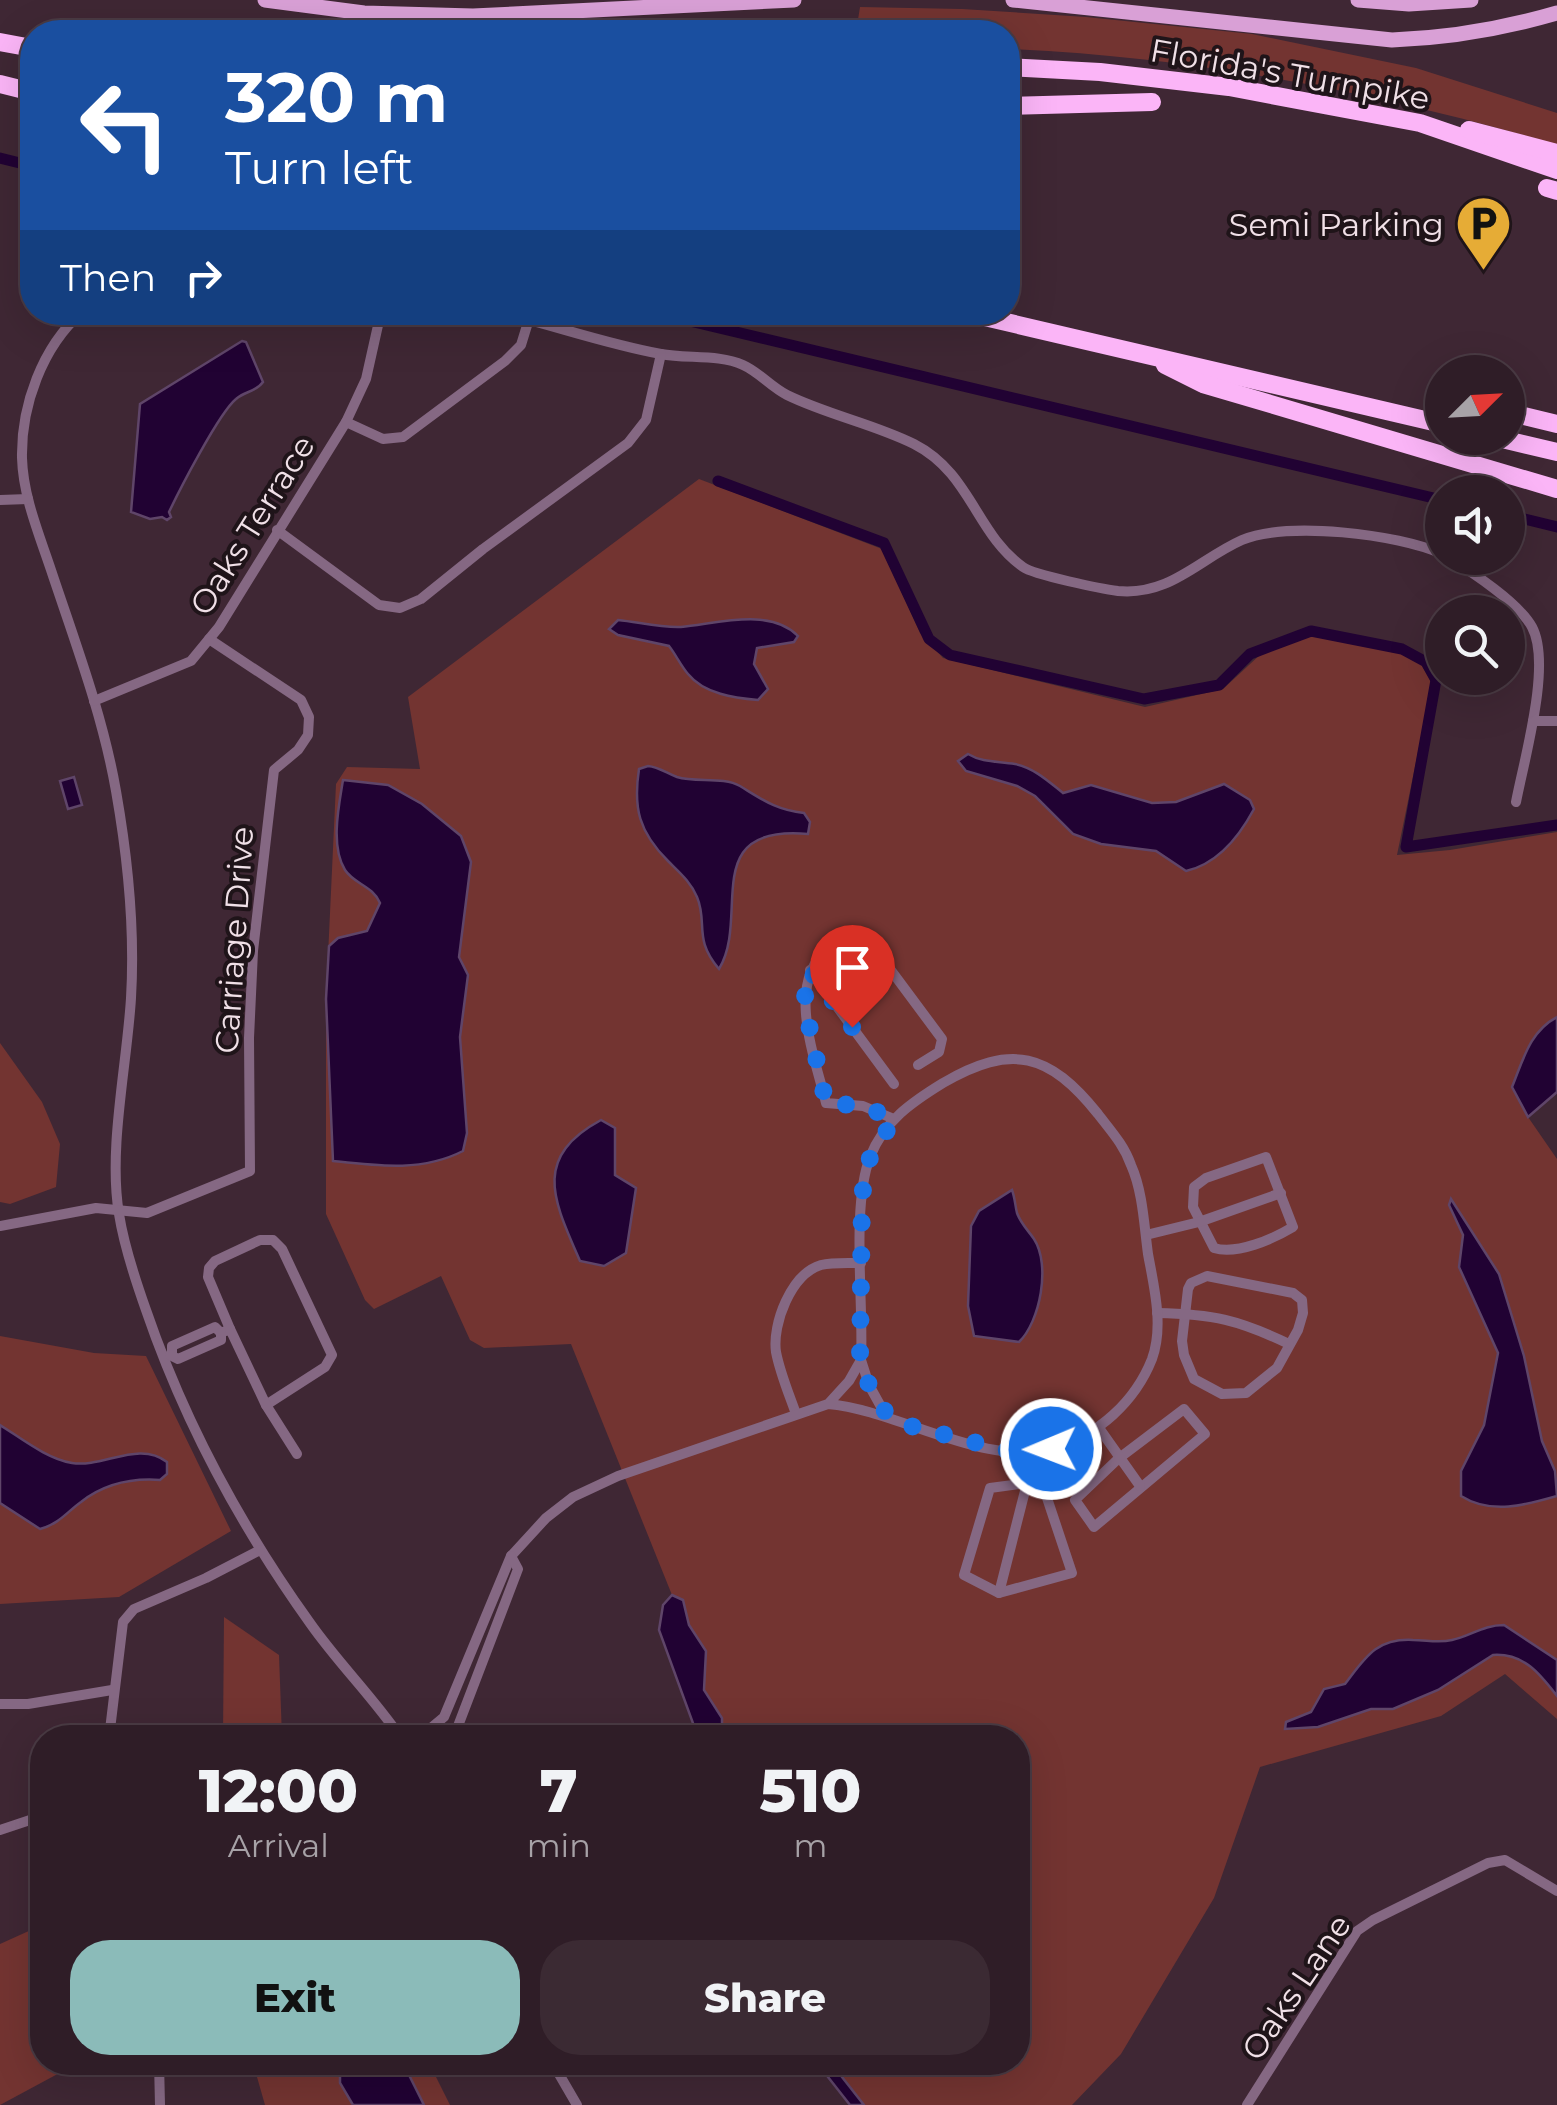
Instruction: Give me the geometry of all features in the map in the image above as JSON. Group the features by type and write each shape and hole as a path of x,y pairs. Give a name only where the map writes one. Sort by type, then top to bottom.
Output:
{"highway":[{"name":"Florida's Turnpike","path":"1020,67 1229,87 1420,123 1557,170"},
{"path":"1020,106 1152,102"},
{"path":"1420,123 1473,131 1557,154"},
{"path":"1018,325 1425,420"},
{"path":"1142,354 1202,384 1557,489"},
{"path":"1525,416 1557,424"},
{"path":"1525,444 1557,452"}],"main road":[{"path":"265,0 364,13 473,16 794,0"},
{"path":"1013,0 1392,40 1448,38 1557,13"},
{"path":"1358,0 1409,4 1472,0"}],"street":[{"path":"68,325 33,388 24,424 22,460 28,499 94,701 116,789 128,882 131,994 116,1170 118,1212 146,1310 200,1440 260,1550 312,1626 391,1725"},
{"name":"Oaks Terrace","path":"94,701 191,661 210,639 346,422 366,379 378,325"},
{"path":"346,422 383,439 403,437 505,361 520,345 527,325"},
{"path":"548,325 661,354 742,364 783,394 911,442 942,460 1004,550 1026,570 1119,591 1144,590 1169,584 1241,541 1270,532 1306,528 1425,549"},
{"path":"277,530 379,606 400,608 421,599 628,442 646,420 661,354"},
{"path":"0,500 28,499"},
{"path":"1472,575 1516,608 1531,625 1540,649 1533,722 1516,802"},
{"name":"Carriage Drive","path":"118,1212 147,1213 250,1171 253,951 274,770 298,750 308,735 309,717 300,700 210,639"},
{"path":"1533,722 1557,721"},
{"path":"894,1119 863,1106 826,1103 804,1002 810,970 830,946 864,934 942,1039 939,1052 918,1065"},
{"path":"810,970 894,1084"},
{"path":"434,1725 444,1717 511,1556 573,1496 618,1476 828,1404 854,1406 903,1424 1021,1454 1051,1449 1099,1428 1124,1404 1152,1357 1157,1313 1133,1168 1122,1145 1074,1084 1035,1061 994,1058 971,1067 903,1109 869,1160 862,1195 860,1360 887,1416"},
{"path":"1266,1157 1293,1227 1242,1248 1214,1248 1199,1222 1191,1200 1194,1187 1206,1178 1266,1157"},
{"path":"1146,1235 1199,1222 1281,1193"},
{"path":"0,1226 79,1209 118,1212"},
{"path":"266,1405 325,1367 332,1355 282,1249 273,1240 260,1240 214,1261 208,1277 226,1331 266,1405 298,1454"},
{"path":"796,1414 776,1350 778,1323 795,1285 810,1270 822,1264 861,1263"},
{"path":"1206,1276 1293,1293 1302,1300 1303,1313 1289,1344 1277,1368 1246,1394 1222,1394 1194,1379 1183,1347 1186,1296 1191,1282 1206,1276"},
{"path":"1157,1313 1218,1316 1248,1324 1289,1344"},
{"path":"168,1356 178,1359 221,1340 226,1331"},
{"path":"828,1404 860,1360"},
{"path":"1184,1409 1204,1434 1094,1527 1075,1500 1118,1459 1184,1409"},
{"path":"1099,1428 1140,1486"},
{"path":"999,1593 1027,1483 1021,1454"},
{"path":"1027,1483 1044,1488 1072,1573 999,1593 964,1575 990,1488 1027,1483"},
{"path":"109,1725 123,1622 134,1609 260,1550"},
{"path":"460,1725 518,1569 511,1556"},
{"path":"0,1704 28,1704 112,1690"},
{"path":"0,1830 30,1820"},
{"name":"Oaks Lane","path":"1247,2105 1355,1935 1372,1920 1488,1863 1505,1860 1557,1891"},
{"path":"159,2075 160,2105"},
{"path":"560,2075 577,2105"}],"shaded area":[{"path":"860,7 962,9 1252,34 1416,68 1557,113 1557,145 1422,109 1285,80 1147,60 1020,50 1020,20 858,20"},
{"path":"246,342 263,382 236,399 220,419 174,501 171,517 150,519 131,512 140,404"},
{"path":"699,479 882,549 920,633 943,658 1145,707 1223,689 1262,653 1313,635 1401,653 1421,664 1425,671 1425,695 1430,695 1397,855 1557,832 1557,1017 1534,1038 1513,1087 1557,1159 1557,1719 1505,1674 1441,1716 1260,1767 1214,1898 1121,2054 1072,2105 864,2105 840,2075 1030,2075 1030,1725 722,1725 722,1718 704,1690 706,1651 689,1624 683,1600 672,1595 571,1344 484,1348 470,1340 441,1276 374,1309 365,1300 326,1214 326,999 336,784 347,767 420,769 408,697"},
{"path":"618,620 681,627 758,620 786,627 798,636 794,642 757,648 754,664 768,689 758,700 702,686 688,674 669,646 618,635 609,629"},
{"path":"968,754 1028,769 1063,793 1091,785 1152,803 1176,802 1224,784 1250,800 1254,809 1226,848 1208,862 1186,871 1156,851 1101,844 1073,834 1035,796 1017,786 966,771 958,761"},
{"path":"648,766 684,779 733,783 778,807 804,813 810,822 808,834 774,835 752,844 739,859 727,948 719,969 706,949 694,892 650,840 640,819 639,769"},
{"path":"74,777 82,805 68,809 60,781"},
{"path":"343,780 388,785 422,804 461,836 471,862 459,957 468,975 460,1037 467,1133 463,1151 432,1162 383,1166 333,1161 326,999 329,946 338,938 367,931 380,903 349,875 340,860 337,825"},
{"path":"1557,1017 1557,1092 1528,1117 1512,1087 1534,1038"},
{"path":"0,1043 42,1102 60,1144 56,1187 10,1204 0,1202"},
{"path":"601,1120 615,1128 615,1175 636,1188 626,1253 604,1266 580,1261 562,1219 554,1182 565,1150"},
{"path":"1012,1190 1017,1213 1034,1239 1042,1263 1041,1293 1033,1321 1019,1342 974,1336 968,1306 971,1226 979,1211"},
{"path":"1451,1199 1499,1274 1524,1356 1542,1441 1555,1471 1557,1496 1496,1507 1461,1496 1461,1471 1484,1425 1498,1353 1459,1267 1463,1235 1449,1205"},
{"path":"0,1336 94,1353 146,1356 231,1531 119,1597 0,1604"},
{"path":"0,1425 63,1461 84,1463 145,1454 167,1462 167,1474 160,1480 129,1481 99,1491 58,1521 40,1529 0,1503"},
{"path":"672,1595 683,1600 689,1625 706,1651 704,1690 722,1718 722,1725 694,1725 659,1630 663,1605"},
{"path":"224,1617 279,1655 282,1725 223,1725"},
{"path":"1504,1625 1557,1660 1557,1696 1522,1661 1493,1655 1438,1690 1393,1709 1371,1709 1318,1727 1285,1729 1286,1722 1311,1712 1324,1689 1345,1684 1380,1646 1400,1640 1452,1640"},
{"path":"30,1930 30,2075 56,2075 0,2105 0,1944"},
{"path":"256,2075 435,2075 450,2105 265,2105"},
{"path":"340,2075 409,2075 424,2105 353,2105 340,2083"},
{"path":"826,2075 840,2075 864,2105 850,2105"}],"waterway":[{"path":"0,158 20,163"},
{"path":"707,325 1425,496"},
{"path":"718,481 884,543 929,639 950,655 1144,699 1219,685 1250,654 1311,631 1402,649 1426,662 1436,680 1406,847 1557,825"},
{"path":"1525,519 1557,527"}],"place":[{"name":"Semi Parking","path":"1483,273"}],"route":[{"path":"852,1027 810,970 804,1002 826,1103 863,1106 894,1119 869,1160 862,1195 860,1360 869,1385 887,1416 903,1424 1021,1454 1051,1449"}]}
